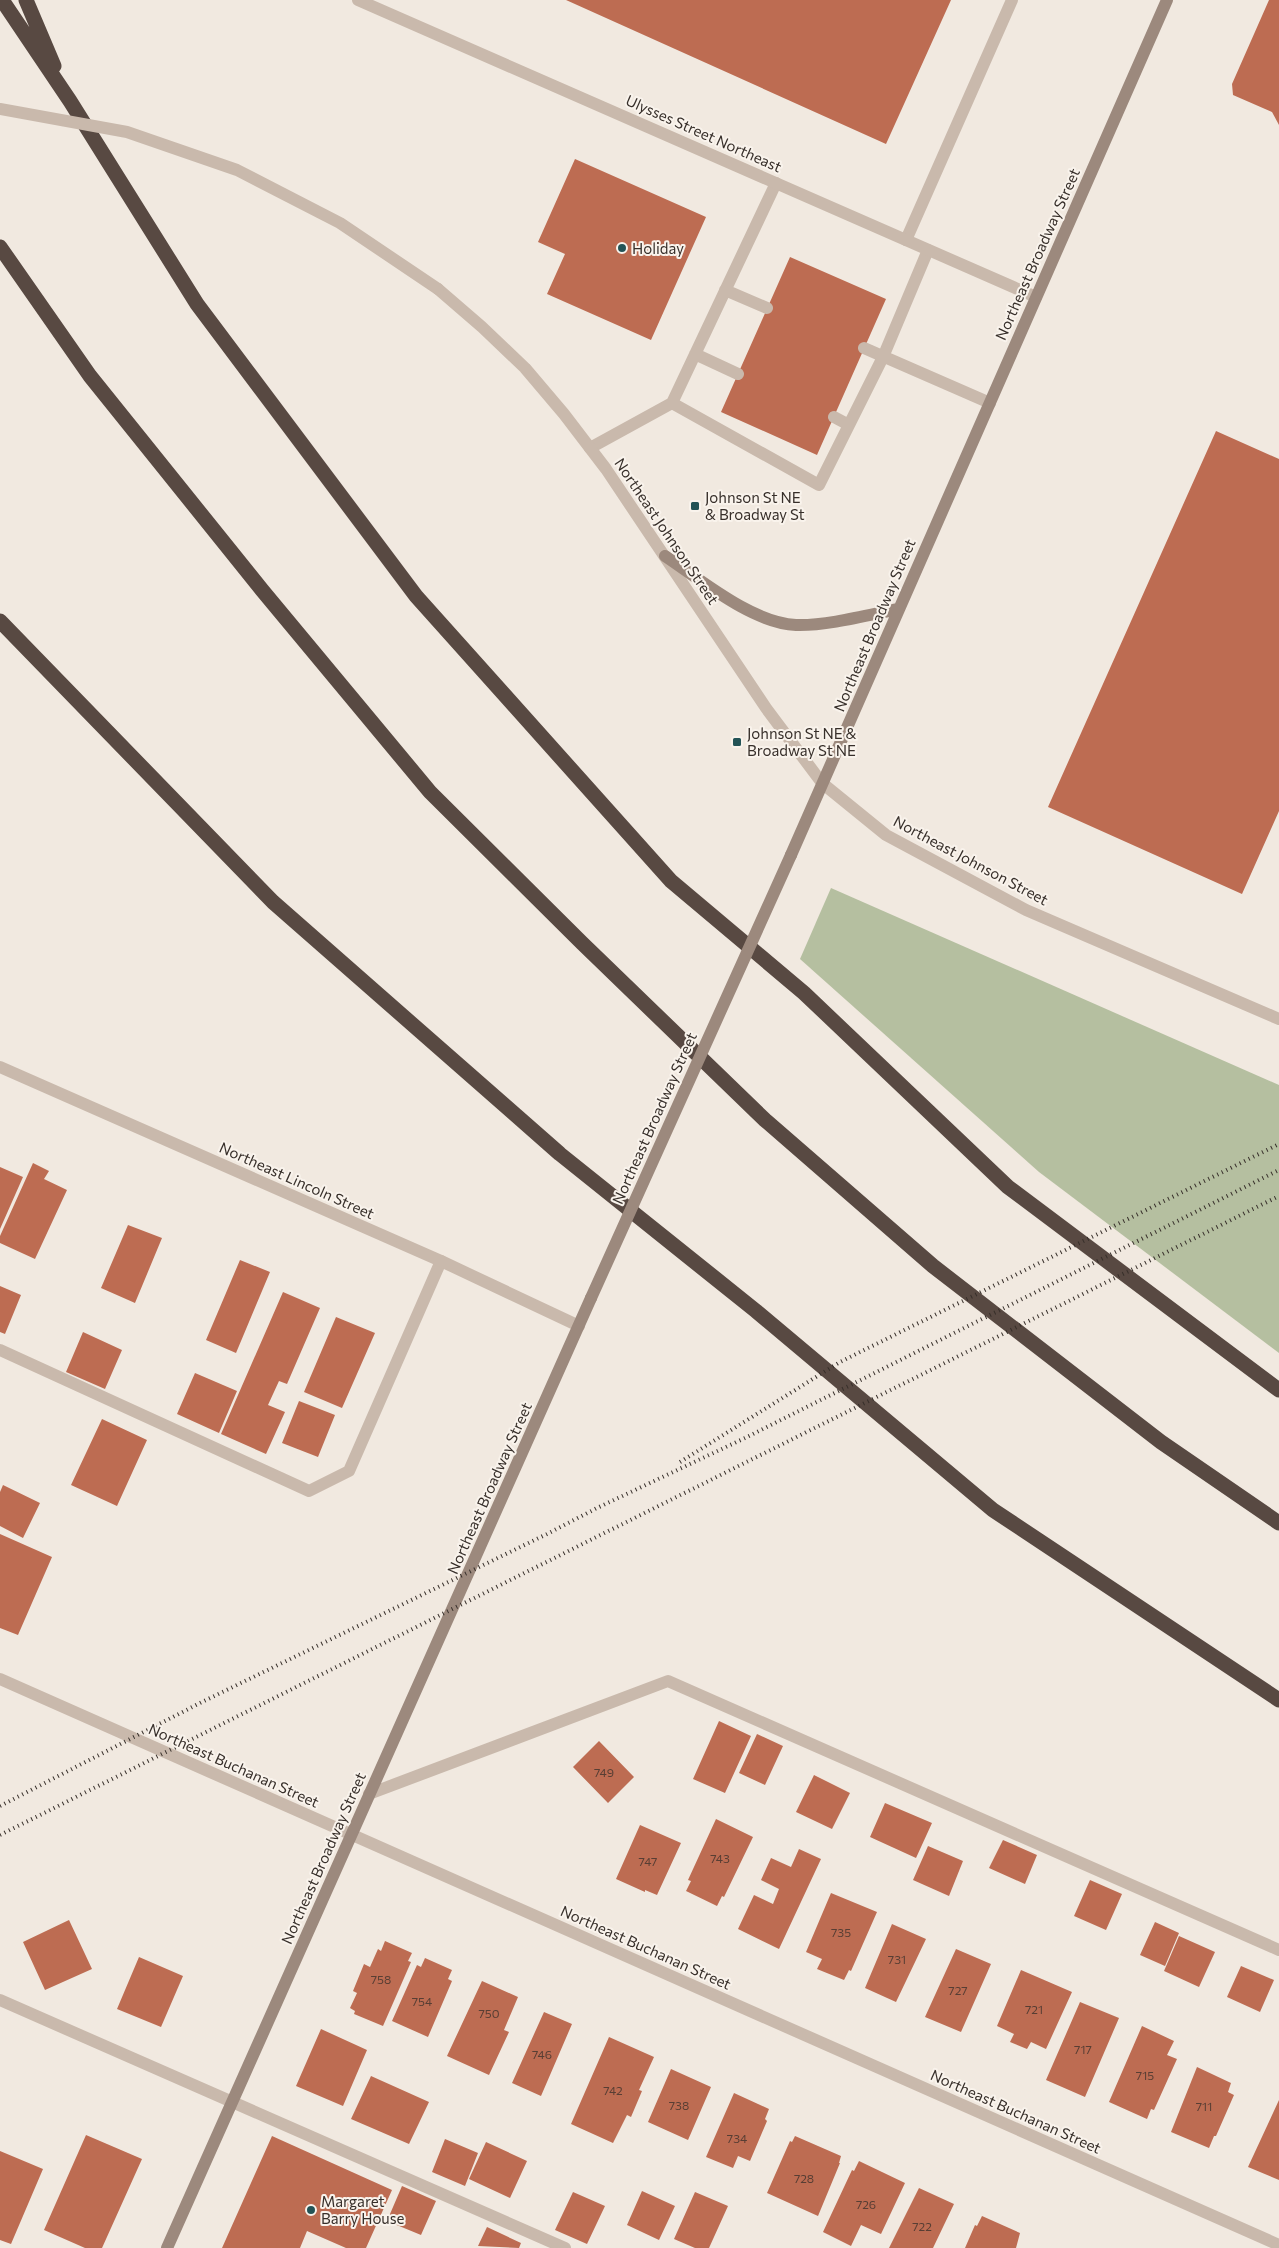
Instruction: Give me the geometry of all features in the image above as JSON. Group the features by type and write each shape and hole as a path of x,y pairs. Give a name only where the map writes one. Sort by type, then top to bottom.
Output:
{"highway":[{"path":"2,0 70,101 197,304 416,596 671,881 804,993 1008,1187 1279,1390"},
{"path":"26,0 70,101"},
{"path":"0,247 90,376 262,590 430,792 582,944 766,1120 933,1266 1161,1442 1279,1523"},
{"path":"0,621 272,902 560,1154 756,1311 993,1510 1279,1700"}],"main road":[{"name":"Northeast Broadway Street","path":"167,2248 791,855 1167,0"},
{"path":"665,556 751,613 773,622 796,625 848,619 898,609"}],"street":[{"name":"Ulysses Street Northeast","path":"358,0 1036,297"},
{"path":"906,240 1012,0"},
{"name":"Northeast Johnson Street","path":"0,108 127,132 237,170 340,223 438,289 525,368 564,414 665,556 766,708 822,783 886,835 1026,910 1279,1019"},
{"path":"590,448 672,403 776,183"},
{"path":"672,403 819,485 883,356 928,250"},
{"path":"725,290 767,308"},
{"path":"864,348 990,403"},
{"path":"695,354 738,374"},
{"path":"834,417 849,425"},
{"name":"Northeast Lincoln Street","path":"0,1067 441,1261 579,1326"},
{"path":"0,1350 309,1491 349,1471 441,1261"},
{"name":"Northeast Buchanan Street","path":"0,1679 1279,2245"},
{"path":"370,1794 668,1681 1279,1950"},
{"path":"0,2000 565,2248"}],"green space":[{"path":"831,888 1279,1085 1279,1353 1039,1172 800,959"}],"building":[{"path":"566,0 951,0 886,144"},
{"path":"1269,0 1279,0 1279,125 1272,112 1233,95 1232,84"},
{"name":"Holiday","path":"575,159 706,217 651,340 547,294 565,254 538,242"},
{"path":"790,257 886,299 817,455 721,412"},
{"path":"1216,431 1279,459 1279,811 1242,894 1048,807"},
{"path":"33,1163 49,1171 44,1179 67,1190 35,1259 0,1243 0,1236"},
{"path":"0,1167 23,1177 0,1229"},
{"path":"128,1225 162,1238 135,1303 101,1288"},
{"path":"240,1260 270,1272 236,1353 206,1340"},
{"path":"0,1286 21,1295 5,1334 0,1332"},
{"path":"283,1292 320,1308 287,1384 279,1381 268,1405 285,1412 266,1454 221,1434"},
{"path":"336,1317 375,1333 342,1408 304,1392"},
{"path":"83,1332 122,1350 105,1389 66,1372"},
{"path":"195,1373 237,1391 219,1433 177,1414"},
{"path":"299,1401 335,1415 318,1457 282,1443"},
{"path":"102,1419 147,1440 117,1506 71,1485"},
{"path":"3,1485 40,1503 23,1538 0,1526 0,1492"},
{"path":"0,1534 52,1557 18,1635 0,1628"},
{"path":"719,1721 751,1736 725,1793 693,1779"},
{"path":"757,1734 783,1746 765,1785 739,1773"},
{"path":"599,1741 634,1777 608,1803 573,1767"},
{"path":"814,1775 850,1793 832,1829 796,1812"},
{"path":"885,1803 932,1823 916,1858 870,1837"},
{"path":"716,1819 753,1837 724,1897 722,1896 717,1906 686,1891 691,1881 688,1880"},
{"path":"640,1825 681,1843 657,1895 645,1890 645,1892 616,1879"},
{"path":"1003,1840 1037,1855 1025,1884 989,1868"},
{"path":"928,1846 963,1861 949,1896 913,1880"},
{"path":"799,1849 821,1859 779,1949 738,1929 754,1895 773,1904 779,1889 761,1880 771,1858 791,1867"},
{"path":"1090,1880 1122,1894 1106,1930 1074,1916"},
{"path":"831,1893 877,1912 851,1971 849,1970 844,1980 817,1969 822,1959 806,1952"},
{"path":"69,1920 92,1969 45,1990 23,1942"},
{"path":"1155,1922 1179,1933 1165,1966 1140,1955"},
{"path":"892,1924 926,1939 896,2002 865,1988"},
{"path":"1179,1936 1215,1952 1199,1987 1164,1971"},
{"path":"385,1941 412,1953 408,1961 411,1962 383,2026 354,2014 355,2011 350,2008 357,1993 353,1991 364,1964 370,1967 378,1949 381,1951"},
{"path":"956,1949 991,1964 961,2032 925,2017"},
{"path":"139,1957 183,1976 161,2027 117,2009"},
{"path":"425,1958 452,1970 448,1979 452,1981 428,2037 392,2021 417,1965 421,1967"},
{"path":"1241,1966 1274,1980 1260,2012 1227,1997"},
{"path":"1021,1970 1072,1992 1046,2049 1031,2042 1027,2049 1010,2042 1014,2034 997,2026"},
{"path":"482,1981 518,1997 504,2030 509,2032 489,2075 447,2056"},
{"path":"1080,2002 1119,2018 1085,2097 1046,2080"},
{"path":"544,2012 572,2024 541,2096 512,2083"},
{"path":"1142,2026 1174,2041 1167,2055 1177,2059 1154,2110 1151,2109 1147,2119 1109,2102"},
{"path":"321,2029 367,2050 343,2106 296,2086"},
{"path":"609,2037 654,2057 639,2090 642,2091 631,2117 627,2115 613,2143 571,2124"},
{"path":"1197,2067 1231,2083 1228,2092 1234,2095 1209,2148 1171,2132"},
{"path":"671,2069 711,2087 688,2140 648,2122"},
{"path":"371,2076 429,2102 409,2144 351,2119"},
{"path":"734,2093 769,2109 765,2119 767,2121 750,2161 738,2156 733,2168 706,2157"},
{"path":"1279,2100 1279,2180 1248,2167"},
{"path":"86,2135 142,2159 102,2248 85,2248 44,2230"},
{"name":"Margaret Barry House","path":"272,2136 392,2190 366,2248 346,2248 307,2231 300,2248 222,2248"},
{"path":"795,2136 841,2156 840,2163 818,2216 767,2193 790,2141 792,2142"},
{"path":"445,2139 478,2153 465,2186 432,2172"},
{"path":"486,2142 527,2161 510,2198 469,2179"},
{"path":"0,2151 43,2169 11,2244 0,2240"},
{"path":"859,2161 905,2183 881,2234 861,2225 851,2246 823,2232 852,2170 854,2171"},
{"path":"402,2186 436,2201 421,2235 387,2221"},
{"path":"919,2188 954,2204 933,2248 889,2248"},
{"path":"642,2191 675,2206 659,2240 627,2225"},
{"path":"573,2192 605,2206 587,2244 555,2230"},
{"path":"695,2192 728,2206 709,2248 695,2248 674,2239"},
{"path":"982,2216 1020,2233 1016,2248 965,2248 975,2225 977,2226"},
{"path":"487,2227 521,2243 519,2248 478,2246"}],"railway":[{"path":"680,1462 840,1362 1279,1144"},
{"path":"0,1806 202,1702 597,1508 745,1438 1279,1170"},
{"path":"0,1835 1279,1196"}],"place":[{"name":"Holiday","path":"622,248"},
{"name":"Johnson St NE & Broadway St","path":"695,506"},
{"name":"Johnson St NE & Broadway St NE","path":"737,742"},
{"name":"Margaret Barry House","path":"311,2210"}]}
